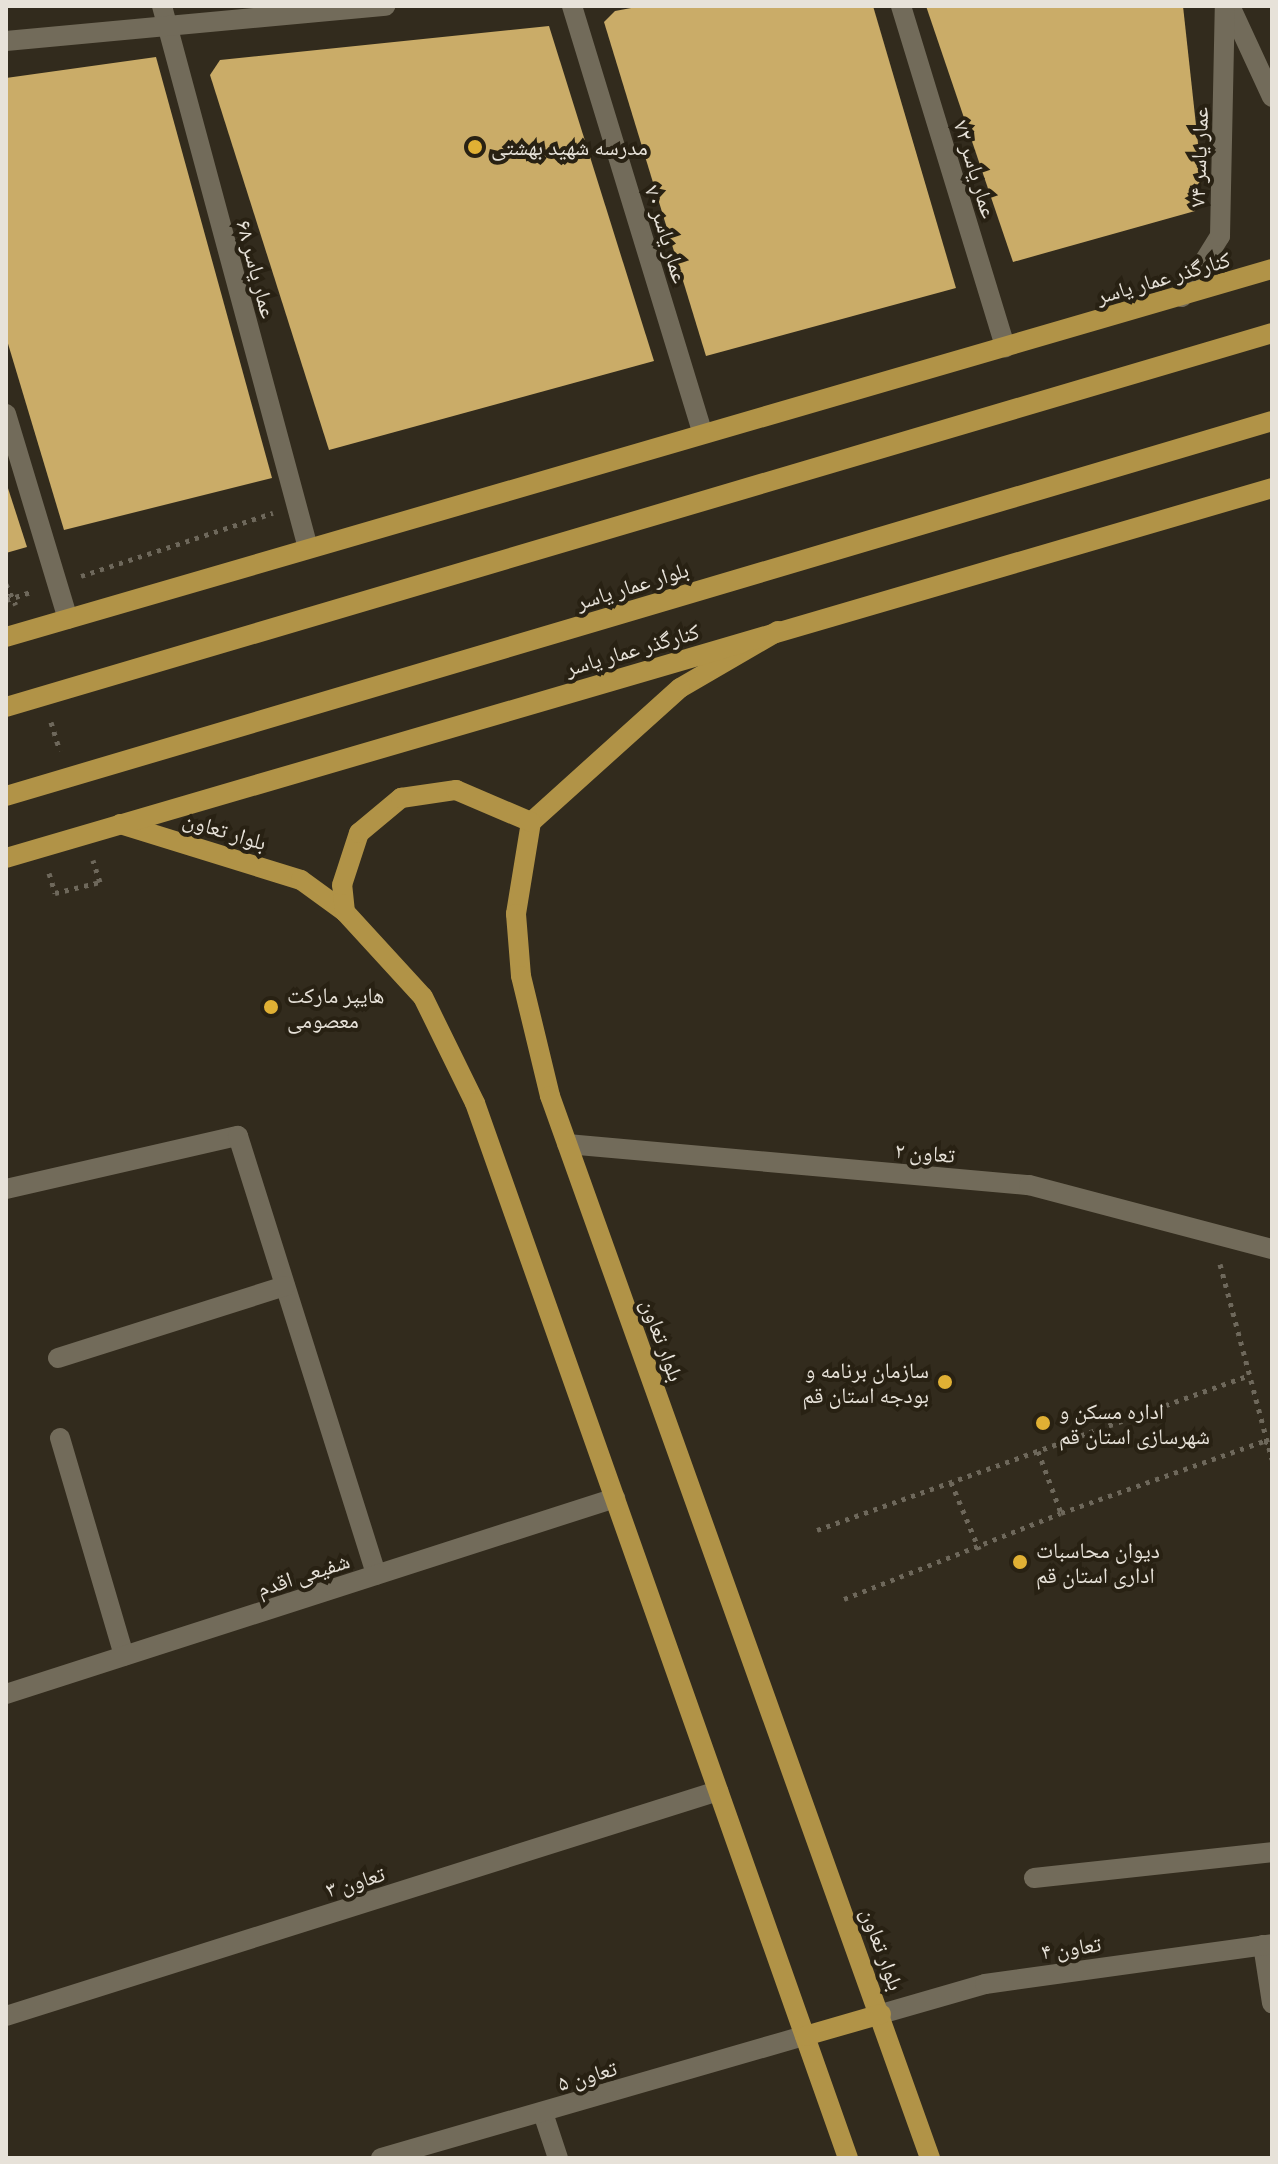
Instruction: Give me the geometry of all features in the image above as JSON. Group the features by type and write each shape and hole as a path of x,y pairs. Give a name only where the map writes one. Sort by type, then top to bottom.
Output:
{"main road":[{"name":"کنارگذر عمار یاسر","path":"6,637 307,544 1272,269"},
{"path":"6,707 1272,333"},
{"name":"بلوار عمار یاسر","path":"6,796 1272,421"},
{"name":"کنارگذر عمار یاسر","path":"6,858 1272,488"},
{"path":"345,912 342,885 359,833 401,798 456,790 531,822 680,688 778,631"},
{"name":"بلوار تعاون","path":"531,822 516,914 521,976 567,1144 881,2014 930,2158"},
{"name":"بلوار تعاون","path":"120,824 233,854 301,880 345,912 423,997 475,1103 848,2158"},
{"path":"805,2036 881,2014"}],"street":[{"path":"6,41 163,15 385,6"},
{"name":"عمار یاسر ۷۰","path":"572,6 702,430"},
{"name":"عمار یاسر ۷۲","path":"901,6 1005,347"},
{"name":"عمار یاسر ۷۴","path":"1228,6 1272,97"},
{"name":"عمار یاسر ۷۴","path":"1182,297 1220,236 1228,6"},
{"name":"عمار یاسر ۶۸","path":"163,15 307,544"},
{"path":"6,414 68,619"},
{"path":"6,1189 238,1136 376,1575"},
{"name":"تعاون ۲","path":"567,1144 1029,1185 1211,1228 1272,1249"},
{"path":"58,1358 285,1286"},
{"path":"60,1438 124,1656"},
{"name":"شفیعی اقدم","path":"6,1694 615,1498"},
{"name":"تعاون ۳","path":"6,2016 718,1791"},
{"path":"1034,1878 1272,1852"},
{"path":"1268,1945 1272,2003"},
{"name":"تعاون ۴","path":"881,2014 985,1984 1268,1945"},
{"name":"تعاون ۵","path":"381,2158 805,2036"},
{"path":"543,2113 558,2158"}],"path":[{"path":"6,600 297,505"},
{"path":"8,584 19,613"},
{"path":"50,718 64,763"},
{"path":"55,893 100,882 91,852"},
{"path":"1211,1228 1264,1441 1272,1459"},
{"path":"817,1530 1248,1376"},
{"path":"844,1599 979,1549 1061,1513 1264,1441 1272,1444"},
{"path":"1038,1451 1061,1513"},
{"path":"951,1482 979,1549"}],"building":[{"path":"642,6 873,6 956,288 706,356 604,22 615,11"},
{"path":"926,6 1183,6 1202,180 1195,211 1013,262"},
{"path":"549,26 654,361 329,450 210,75 220,60"},
{"path":"156,57 272,478 64,530 6,337 6,78"},
{"path":"6,482 27,547 6,553"}],"place":[{"name":"مدرسه شهید بهشتی","path":"475,147"},
{"name":"هایپر مارکت معصومی","path":"271,1007"},
{"name":"سازمان برنامه و بودجه استان قم","path":"945,1382"},
{"name":"اداره مسکن و شهرسازی استان قم","path":"1043,1423"},
{"name":"دیوان محاسبات اداری استان قم","path":"1020,1562"}]}
